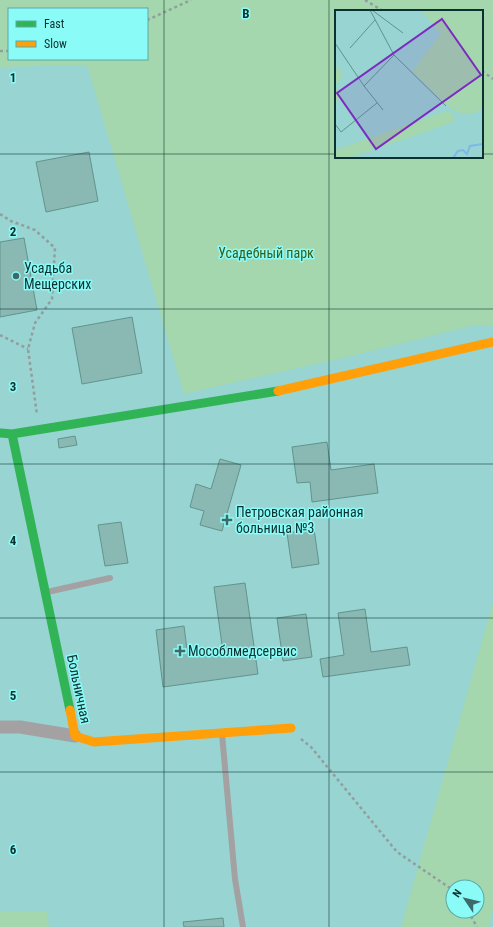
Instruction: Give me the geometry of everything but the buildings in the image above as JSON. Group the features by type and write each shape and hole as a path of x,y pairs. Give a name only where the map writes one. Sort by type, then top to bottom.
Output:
{"street":[{"path":"0,433 12,434 39,430 296,388 493,342"},
{"name":"Больничная","path":"12,434 75,736 94,742 291,728"},
{"path":"0,727 20,727 75,736"}],"lane":[{"path":"45,593 110,578"},
{"path":"222,733 235,879 243,927"}],"path":[{"path":"148,20 191,0"},
{"path":"365,0 381,10"},
{"path":"483,72 493,79"},
{"path":"0,214 10,221 35,230 55,248 52,299 35,323 28,349 39,430"},
{"path":"0,335 28,349"},
{"path":"291,728 311,747 397,852 445,885"}],"green space":[{"name":"Усадебный парк","path":"0,0 493,0 493,325 475,325 351,356 184,394 87,65 0,67"},
{"path":"493,602 493,909 489,927 401,927"},
{"path":"0,911 47,912 49,927 0,927"}],"traffic: fast":[{"path":"1,433 12,434 278,391"},
{"path":"12,434 70,710"}],"traffic: slow":[{"path":"278,391 493,342"},
{"path":"70,710 75,736 94,742 291,728"}],"place":[{"name":"Усадьба Мещерских","path":"16,276"},
{"name":"Петровская районная больница №3","path":"227,520"},
{"name":"Мособлмедсервис","path":"180,651"}]}
